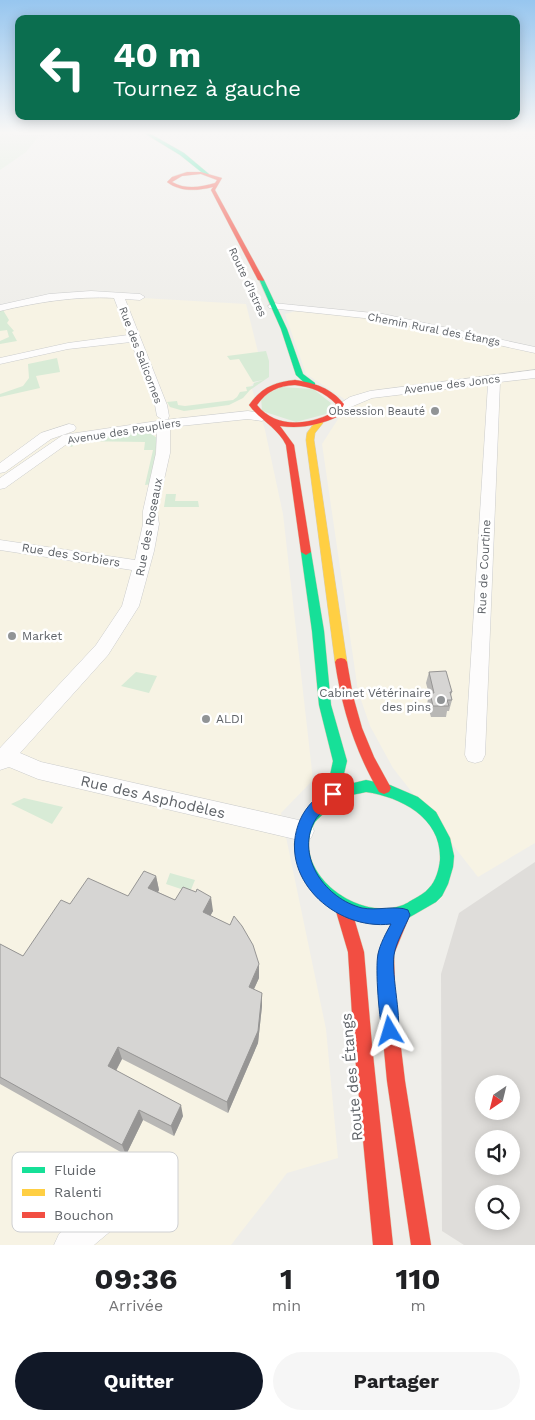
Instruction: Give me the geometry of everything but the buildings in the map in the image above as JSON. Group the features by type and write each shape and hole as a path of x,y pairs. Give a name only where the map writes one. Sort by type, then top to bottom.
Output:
{"main road":[{"name":"Route d'Istres","path":"198,191 206,194 264,315"},
{"name":"Route d'Istres","path":"214,191 284,329 300,375 312,385"},
{"path":"279,375 276,382 257,395 254,405 266,419 284,432 290,445 318,631 325,705 340,762 333,794"},
{"path":"266,419 295,426 319,423 336,414 339,408 338,399 330,391 312,385 294,383 268,388"},
{"path":"319,423 311,433 310,440 347,702 353,727 366,760 384,788"},
{"path":"366,786 384,788 402,794 418,803 431,815 441,830 447,847 448,864 444,881 434,896 420,908 402,915 383,918 362,915 343,908 326,897 313,882 304,866 301,848 302,831 309,816 319,804 333,794 349,788 366,786"},
{"name":"Route des Étangs","path":"343,908 356,952 383,1245"},
{"path":"402,915 386,954 387,998 396,1081 421,1245"}],"street":[{"path":"0,308 49,297 91,294 140,296"},
{"name":"Rue des Salicornes","path":"118,295 161,405 164,420"},
{"name":"Chemin Rural des Étangs","path":"273,306 383,317 535,350"},
{"path":"0,361 68,346 134,338"},
{"name":"Avenue des Joncs","path":"339,408 354,400 370,395 535,374"},
{"name":"Rue de Courtine","path":"475,755 494,379"},
{"name":"Avenue des Joncs","path":"330,391 370,395"},
{"name":"Avenue des Peupliers","path":"0,485 68,438 224,408 254,400"},
{"name":"Avenue des Peupliers","path":"0,469 56,431 72,427 248,415 266,419"},
{"name":"Rue des Roseaux","path":"2,759 102,650 130,606 152,524 150,511 163,453 164,420"},
{"name":"Rue des Sorbiers","path":"0,544 142,566"},
{"name":"Rue des Asphodèles","path":"2,759 38,770 302,831"},
{"path":"70,1245 85,1232"}],"shaded area":[{"path":"90,295 246,304 263,372 251,386 265,430 283,514 313,780 281,813 326,1029 338,1158 287,1173 231,1245 0,1245 0,310 43,300"},
{"path":"300,310 382,318 535,351 535,843 478,877 393,768 370,726 358,691 322,444 349,402 306,374 285,314"},
{"path":"535,862 535,1245 464,1245 442,1231 441,974 459,913"}],"green space":[{"path":"3,310 9,320 7,323 14,331 12,332 17,341 0,344 0,341 9,337 7,330 0,331 0,311"},
{"path":"266,351 269,361 269,377 250,390 243,398 229,405 184,411 170,407 167,402 177,401 178,405 185,406 233,400 240,392 247,391 246,387 253,386 254,383 263,380 253,382 239,359 230,360 227,356"},
{"path":"57,358 60,372 36,376 40,388 0,397 0,394 23,386 29,378 28,364"},
{"path":"281,387 313,389 331,403 326,414 296,422 262,411 261,397"},
{"path":"144,431 157,438 152,484 145,485 153,450 144,450 145,442 76,441 72,447 64,444 76,440"},
{"path":"166,494 176,494 175,501 198,501 199,507 164,507"},
{"path":"136,672 157,676 149,693 121,686"},
{"path":"24,798 63,807 52,824 11,804"},
{"path":"170,873 195,880 190,892 166,884"}],"traffic: fast":[{"path":"261,280 284,329 300,375 312,385"},
{"path":"306,552 318,631 325,705 340,761 333,794"},
{"path":"366,786 402,795 423,808 438,826 445,845 446,867 437,891 431,897 403,914 373,916 345,908 322,891 307,869 301,844 309,819 333,796 366,786"}],"traffic: slow":[{"path":"319,423 311,433 310,440 341,662"}],"traffic: jam":[{"path":"214,191 261,280"},
{"path":"270,421 296,425 312,423 336,414 340,404 321,388 295,382 270,388 260,395 253,405 257,411 283,433 290,445 306,552"},
{"path":"341,662 355,728 367,758 384,788"},
{"path":"343,908 356,952 363,1045 383,1245"},
{"path":"402,915 386,954 387,998 396,1081 421,1245"}],"place":[{"name":"Obsession Beauté","path":"435,411"},
{"name":"Market","path":"12,636"},
{"name":"Cabinet Vétérinaire des pins","path":"441,700"},
{"name":"ALDI","path":"206,719"}],"route":[{"path":"333,794 319,804 309,816 302,831 301,848 304,866 313,882 326,897 343,908 362,915 383,918 402,915 386,954 390,1031"}]}
